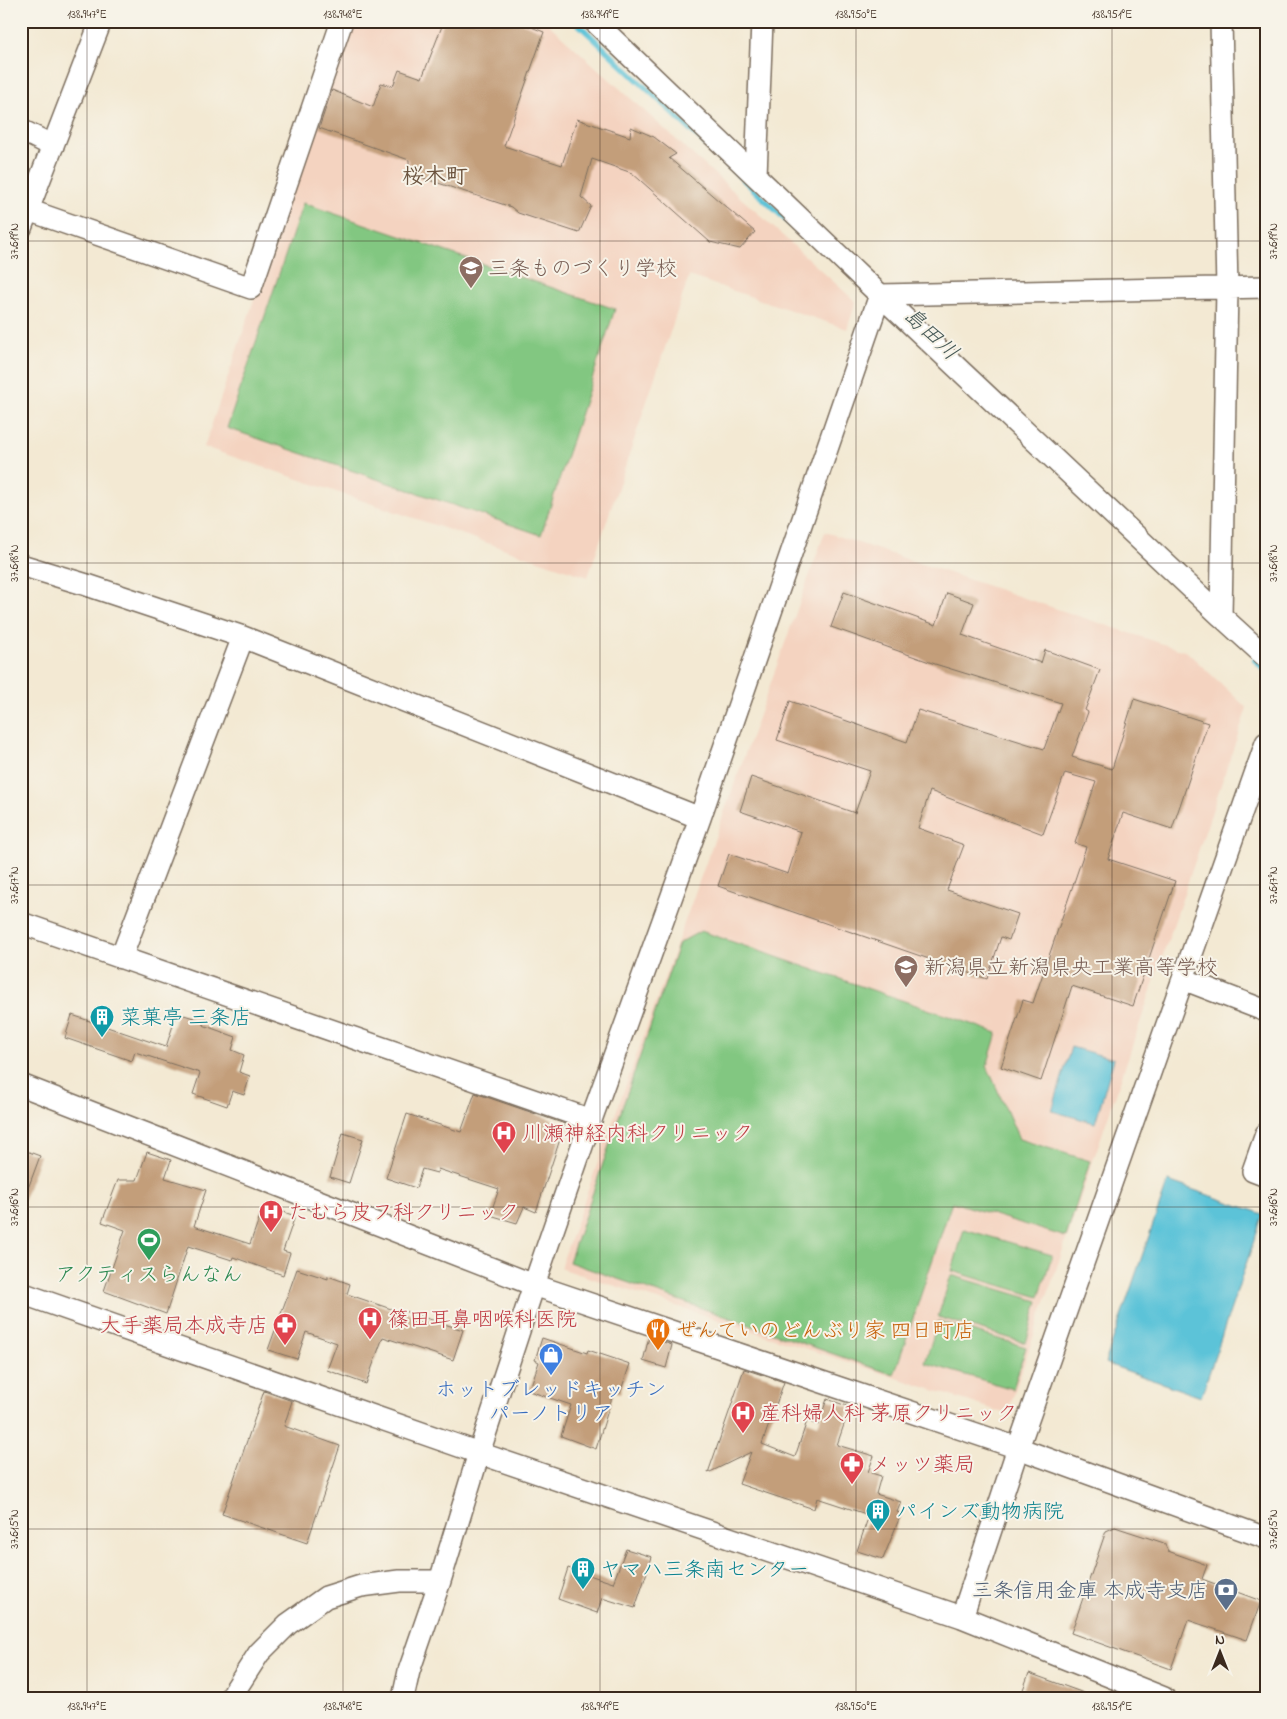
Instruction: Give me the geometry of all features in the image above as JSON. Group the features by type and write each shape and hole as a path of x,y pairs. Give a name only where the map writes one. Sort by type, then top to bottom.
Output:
{"street":[{"path":"101,21 25,219 251,288 342,21"},
{"path":"594,21 880,295 1266,657"},
{"path":"756,175 762,21"},
{"path":"1221,21 1227,288 1221,616"},
{"path":"21,130 53,146"},
{"path":"880,295 1266,287"},
{"path":"403,1698 409,1671 440,1581 479,1453 534,1285 591,1120 700,818 880,295"},
{"path":"21,565 243,637 700,818"},
{"path":"121,958 243,637"},
{"path":"962,1617 1018,1448 1266,743"},
{"path":"21,923 591,1120"},
{"path":"1183,979 1266,1011"},
{"path":"21,1085 534,1285 1018,1448 1266,1538"},
{"path":"1266,1134 1252,1172 1266,1176"},
{"path":"21,1293 479,1453 962,1617 1164,1698"},
{"path":"230,1698 259,1653 288,1624 326,1597 361,1586 399,1581 440,1581"}],"shaded area":[{"name":"三条ものづくり学校","path":"349,21 545,21 856,302 847,329 689,276 588,577 204,447"},
{"name":"新潟県立新潟県央工業高等学校","path":"825,532 1187,652 1247,708 1007,1414 560,1268"}],"green space":[{"path":"303,203 615,309 541,535 227,428"},
{"path":"701,931 997,1033 987,1066 1019,1139 1090,1161 1066,1237 952,1202 894,1375 569,1262 679,943"},
{"path":"964,1229 1052,1255 1039,1297 952,1271"},
{"path":"951,1275 1038,1301 1026,1343 938,1317"},
{"path":"938,1321 1026,1347 1013,1389 925,1363"}],"water":[{"path":"1071,1047 1114,1059 1095,1123 1052,1111"},
{"path":"1168,1181 1263,1214 1201,1397 1105,1363"}],"building":[{"path":"444,21 516,21 544,32 504,146 562,165 577,119 630,137 631,127 654,137 676,154 669,158 755,232 740,249 710,242 632,173 592,159 581,197 591,206 579,233 518,213 511,207 417,176 409,167 409,160 319,128 332,90 373,107 381,83 393,86 399,70 422,78"},
{"path":"844,592 936,625 947,593 974,603 962,635 1041,663 1045,650 1100,670 1085,710 1088,712 1072,757 1112,769 1134,699 1208,723 1172,829 1123,813 1108,859 1175,881 1133,1006 1072,986 1041,1081 1001,1067 1023,1000 1033,1003 1086,847 1075,843 1096,782 1065,773 1043,834 930,791 918,828 964,845 947,890 1018,914 1009,940 1001,937 987,979 718,886 729,854 788,874 801,832 740,811 751,777 855,813 870,771 777,740 790,701 907,742 918,710 1044,749 1061,703 935,664 831,627"},
{"path":"177,1013 204,1021 203,1025 236,1037 232,1050 244,1055 239,1072 250,1076 244,1095 232,1091 227,1106 193,1094 200,1073 135,1052 132,1061 65,1038 72,1015 166,1047"},
{"name":"川瀬神経内科クリニック","path":"475,1093 565,1124 536,1212 524,1207 517,1223 490,1215 499,1189 438,1169 437,1173 422,1169 416,1188 386,1178 407,1114 461,1132"},
{"path":"343,1133 363,1139 349,1183 330,1177"},
{"path":"21,1149 40,1156 23,1202 21,1202"},
{"name":"アクティスらんなん","path":"147,1152 171,1160 165,1178 206,1190 194,1226 250,1244 264,1205 295,1216 283,1251 290,1253 283,1275 233,1257 232,1260 188,1246 166,1314 104,1291 125,1230 102,1222 118,1180 137,1180"},
{"path":"297,1269 328,1279 328,1276 350,1284 347,1294 403,1313 404,1311 463,1330 453,1360 383,1337 366,1384 327,1370 337,1343 306,1332 297,1359 268,1350"},
{"name":"ぜんていのどんぶり家 四日町店","path":"649,1337 672,1345 666,1368 643,1361"},
{"path":"542,1338 587,1353 588,1350 630,1364 620,1393 614,1391 596,1449 561,1436 571,1405 529,1391 539,1362 535,1360"},
{"name":"産科婦人科 茅原クリニック","path":"744,1369 784,1382 762,1444 795,1457 807,1421 818,1425 827,1399 850,1407 837,1445 874,1456 868,1472 881,1476 876,1494 901,1502 897,1512 901,1514 883,1559 857,1551 869,1515 817,1498 814,1509 739,1484 751,1452 708,1473"},
{"path":"264,1391 292,1401 284,1426 340,1446 307,1543 222,1514"},
{"path":"1115,1527 1164,1543 1168,1551 1207,1565 1202,1579 1261,1601 1247,1640 1188,1620 1171,1669 1071,1633 1106,1531"},
{"path":"626,1549 652,1557 635,1608 602,1598 597,1613 558,1599 568,1568 613,1583"},
{"path":"1029,1673 1092,1696 1092,1698 1020,1698"}],"waterway":[{"name":"島田川","path":"575,21 803,236"},
{"name":"島田川","path":"1255,660 1266,671"}],"place":[{"name":"三条ものづくり学校","path":"471,289"},
{"name":"新潟県立新潟県央工業高等学校","path":"906,988"},
{"name":"菜菓亭 三条店","path":"102,1038"},
{"name":"川瀬神経内科クリニック","path":"504,1154"},
{"name":"たむら皮フ科クリニック","path":"271,1233"},
{"name":"アクティスらんなん","path":"149,1261"},
{"name":"篠田耳鼻咽喉科医院","path":"370,1340"},
{"name":"大手薬局本成寺店","path":"285,1346"},
{"name":"ぜんていのどんぶり家 四日町店","path":"658,1351"},
{"name":"ホットブレッドキッチン パーノトリア","path":"551,1376"},
{"name":"産科婦人科 茅原クリニック","path":"743,1434"},
{"name":"メッツ薬局","path":"852,1485"},
{"name":"パインズ動物病院","path":"878,1532"},
{"name":"ヤマハ三条南センター","path":"583,1590"},
{"name":"三条信用金庫 本成寺支店","path":"1226,1611"}],"district":[{"name":"桜木町","path":"435,175"}]}
